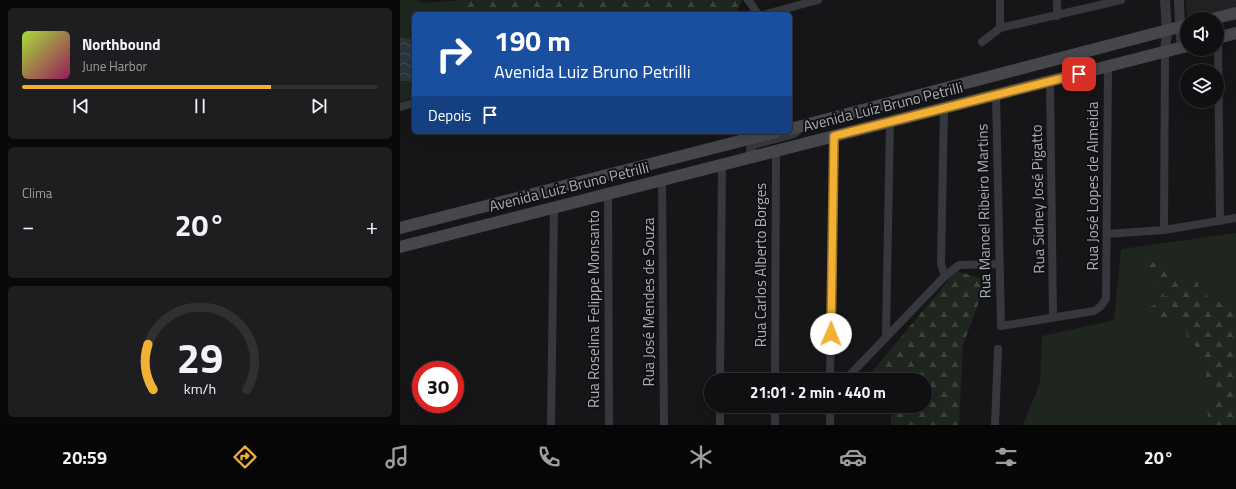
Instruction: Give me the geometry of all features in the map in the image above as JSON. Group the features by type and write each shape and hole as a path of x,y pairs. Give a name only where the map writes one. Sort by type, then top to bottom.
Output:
{"main road":[{"path":"1224,16 1236,13"},
{"name":"Avenida Luiz Bruno Petrilli","path":"796,127 1180,27"},
{"path":"1224,36 1236,33"},
{"name":"Avenida Luiz Bruno Petrilli","path":"400,247 1180,48"},
{"name":"Avenida Luiz Bruno Petrilli","path":"400,228 768,134"}],"street":[{"path":"748,0 757,12"},
{"path":"773,12 818,0"},
{"path":"1000,0 1000,28"},
{"path":"1057,0 1057,16"},
{"path":"982,42 1000,28 1121,0"},
{"path":"1164,230 1166,0"},
{"path":"1179,0 1181,12"},
{"path":"1218,56 1220,221"},
{"name":"Rua José Lopes de Almeida","path":"1053,317 1094,311 1103,305 1106,299 1108,67"},
{"name":"Rua Sidney José Pigatto","path":"1050,81 1053,317"},
{"name":"Rua Manoel Ribeiro Martins","path":"996,95 1001,326 1053,317"},
{"path":"400,107 412,104"},
{"path":"944,108 941,264 945,276"},
{"path":"888,336 886,333 890,122"},
{"path":"755,156 752,154 751,150 753,144 790,134"},
{"path":"830,373 834,136"},
{"path":"734,143 747,146 745,155 739,160"},
{"name":"Rua Carlos Alberto Borges","path":"775,373 776,151"},
{"path":"720,373 722,165"},
{"name":"Rua José Mendes de Souza","path":"662,180 664,425"},
{"name":"Rua Roselina Felippe Monsanto","path":"608,193 608,425"},
{"path":"551,425 554,207"},
{"path":"1107,234 1164,230 1236,218"},
{"path":"852,373 945,276 959,265 999,264"},
{"path":"995,425 998,349"},
{"path":"720,413 720,425"},
{"path":"775,413 775,425"},
{"path":"830,413 830,425"}],"shaded area":[{"path":"1186,0 1236,0 1236,8 1221,12 1187,12"}],"green space":[{"path":"400,0 416,0 422,3 464,0 742,1 736,12 412,12 412,40 400,37"},
{"path":"458,1 742,1 736,12 454,12"},
{"path":"400,81 412,81 412,99 400,102"},
{"path":"1236,233 1236,300 1230,302 1229,298 1224,299 1226,304 1221,305 1219,301 1214,302 1169,279 1167,275 1153,279 1166,286 1169,296 1164,297 1162,292 1159,299 1161,304 1150,318 1159,315 1161,320 1170,317 1172,321 1187,317 1188,321 1183,323 1192,347 1196,346 1203,349 1204,354 1200,356 1214,399 1204,402 1211,425 1023,425 1040,383 1042,336 1114,320 1121,249"},
{"path":"1150,253 1153,263 1158,261 1160,266 1169,263 1172,273 1168,275 1169,279 1179,276 1182,286 1197,281 1201,296 1206,294 1208,299 1213,297 1214,302 1219,301 1221,305 1225,304 1224,299 1229,297 1230,302 1236,300 1236,425 1211,425 1204,402 1214,399 1199,355 1204,354 1203,349 1198,351 1196,346 1191,347 1183,323 1188,321 1187,317 1172,321 1170,317 1161,320 1159,315 1149,318 1146,308 1161,303 1159,299 1154,300 1153,295 1163,292 1164,297 1169,295 1166,286 1161,287 1159,283 1155,284 1153,279 1148,281 1142,261 1147,260 1145,255"},
{"path":"956,271 987,280 963,345 959,425 891,425 891,413 932,413 932,373 871,373"}],"water":[{"path":"400,37 412,40 412,81 400,81"}],"route":[{"path":"831,334 834,136 1079,74"}]}
